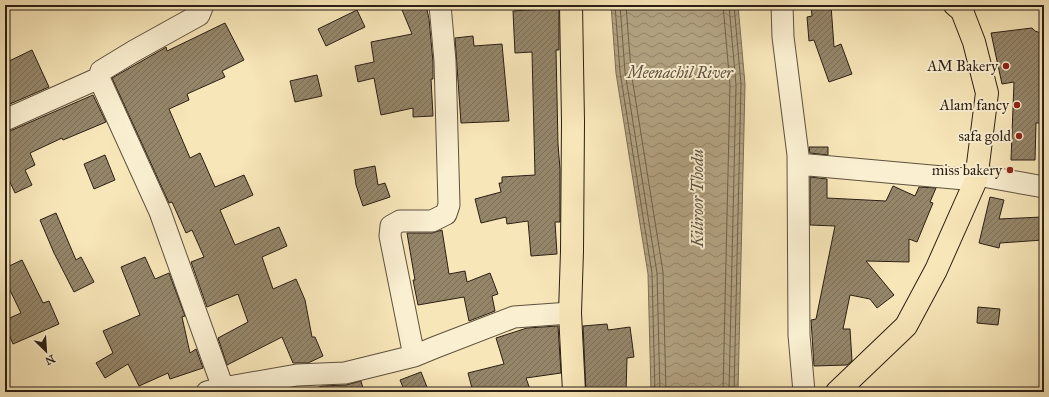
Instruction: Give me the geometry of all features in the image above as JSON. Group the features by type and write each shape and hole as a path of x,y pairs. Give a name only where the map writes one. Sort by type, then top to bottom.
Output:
{"main road":[{"path":"571,5 573,130 570,314 574,392"},
{"path":"837,392 906,326 936,270 976,178 987,93 974,42 962,11 955,5"}],"street":[{"path":"203,5 199,15 101,71 99,78 160,212 215,390 298,375 345,373 414,356 514,317 570,314"},
{"path":"414,356 390,236 391,226 400,221 432,221 446,214 449,205 445,61 440,5"},
{"path":"782,5 783,38 794,118 798,164 800,336 804,392"},
{"path":"5,120 99,78"},
{"path":"798,164 976,178 1044,187"}],"water":[{"name":"Meenachil River","path":"611,5 738,5 745,84 738,392 651,392 648,274 616,73"}],"building":[{"path":"400,5 426,5 429,19 433,62 433,79 431,79 433,116 413,117 413,108 381,115 374,78 358,82 355,66 374,62 371,42 412,34"},
{"path":"811,5 831,5 834,47 841,44 852,74 829,82 814,40 809,41 807,17 812,16"},
{"path":"559,8 559,50 556,50 560,169 560,222 555,222 557,254 531,256 528,221 507,224 506,217 481,223 475,199 501,192 499,183 502,183 502,177 535,175 532,52 515,53 513,11"},
{"path":"357,10 365,27 326,46 318,29"},
{"path":"225,23 244,60 222,71 225,77 187,94 189,100 169,109 190,158 200,153 215,187 244,175 253,195 220,210 235,245 279,227 287,246 262,257 273,289 296,279 305,300 312,337 315,337 323,356 308,363 293,363 282,337 227,365 218,338 248,322 238,294 207,307 191,262 204,257 192,230 186,233 172,202 169,203 112,78 166,47 167,51"},
{"path":"1032,28 1041,33 1042,52 1044,54 1044,123 1036,123 1035,160 1011,160 1014,82 1002,84 991,33"},
{"path":"473,36 474,46 502,44 509,121 461,123 455,38"},
{"path":"32,50 49,87 10,104 5,94 5,63"},
{"path":"317,75 322,96 295,102 290,81"},
{"path":"93,95 106,122 63,140 62,138 30,153 35,165 25,170 32,185 15,193 5,171 5,132"},
{"path":"809,147 828,147 828,155 810,153"},
{"path":"105,155 115,180 94,189 84,164"},
{"path":"375,166 378,185 385,183 390,197 363,206 356,185 354,170"},
{"path":"810,177 827,179 827,198 886,201 893,186 915,196 919,187 936,188 930,202 933,203 917,242 909,239 909,262 866,261 894,295 877,308 870,299 850,295 843,329 850,329 852,361 847,365 814,366 811,320 816,319 835,226 810,225"},
{"path":"990,197 1004,200 999,219 1042,217 1043,240 1000,243 999,248 979,243"},
{"path":"56,213 76,260 81,257 94,282 74,292 54,253 40,220"},
{"path":"442,230 449,274 465,271 467,282 490,273 498,294 492,296 495,311 469,321 464,297 418,305 407,233 432,233"},
{"path":"145,257 155,279 169,273 185,316 182,317 190,353 196,349 203,368 170,379 168,373 139,386 128,364 105,378 96,363 113,353 103,331 140,315 121,267"},
{"path":"22,260 43,303 49,301 59,324 13,344 5,325 5,320 21,313 5,280 5,268"},
{"path":"978,307 1000,309 998,325 977,323"},
{"path":"607,324 608,330 630,327 634,357 627,358 626,392 586,392 583,326"},
{"path":"558,326 561,373 526,378 531,392 473,392 468,373 504,364 496,338 527,328"},
{"path":"421,372 429,392 405,392 400,380"},
{"path":"361,381 364,392 316,392 316,388 322,386 346,385"}],"place":[{"name":"AM Bakery","path":"1006,66"},
{"name":"Alam fancy","path":"1017,105"},
{"name":"safa gold","path":"1019,136"},
{"name":"miss bakery","path":"1010,170"}],"water label":[{"name":"Kiliroor Thodu","path":"697,198"}]}
